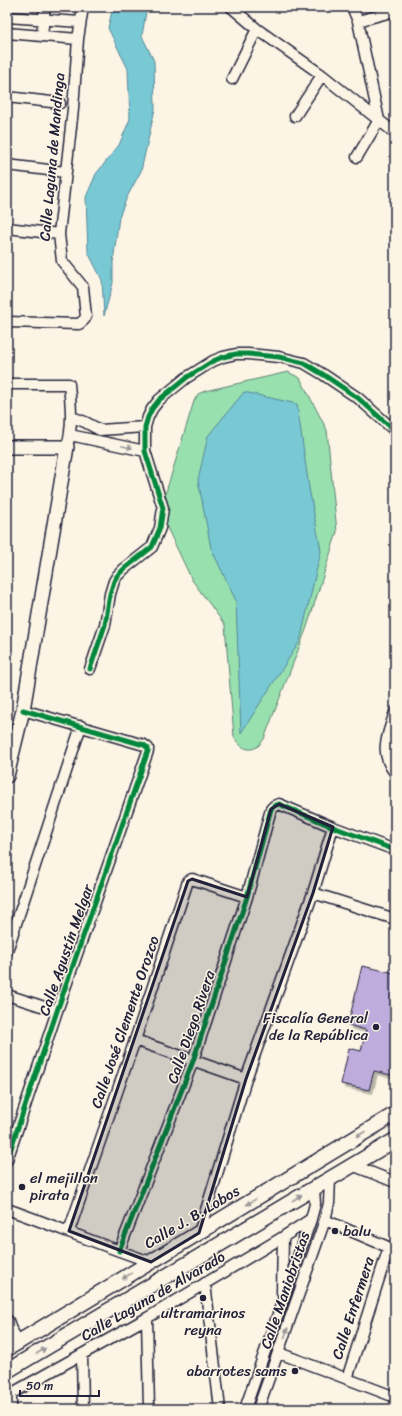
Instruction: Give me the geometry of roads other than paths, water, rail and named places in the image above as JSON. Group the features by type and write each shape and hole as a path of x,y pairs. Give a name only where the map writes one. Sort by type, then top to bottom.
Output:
{"main road":[{"name":"Calle J. B. Lobos","path":"13,1346 395,1114"},
{"path":"7,1370 395,1140"}],"street":[{"path":"42,36 45,7"},
{"name":"Calle Laguna de Mandinga","path":"7,322 79,324 86,317 83,287 62,261 59,234 73,109 82,7"},
{"path":"232,7 257,29 322,75 395,132"},
{"path":"352,7 358,21 379,120 357,157"},
{"path":"358,21 395,11"},
{"path":"7,17 80,22"},
{"path":"232,79 257,29"},
{"path":"7,33 78,39"},
{"path":"295,116 322,75"},
{"path":"7,97 60,103"},
{"path":"7,165 65,172"},
{"path":"7,228 59,234"},
{"path":"90,669 105,625 110,594 114,582 124,568 152,547 160,528 163,508 145,451 145,427 152,409 170,389 213,361 223,357 236,354 248,354 279,357 304,363 324,375 358,398 395,431"},
{"path":"7,384 69,384 72,417 22,710 7,776"},
{"path":"72,417 100,430 145,427"},
{"path":"100,430 100,442"},
{"path":"7,447 69,441 100,442 145,451"},
{"path":"7,951 81,726 22,710"},
{"path":"395,712 385,752 388,765 395,773"},
{"name":"Calle Agustín Melgar","path":"7,1160 9,1147 148,751 148,748 144,745 81,726"},
{"name":"Calle Diego Rivera","path":"119,1251 193,1061 247,897 271,810 274,806 279,804 332,827"},
{"path":"199,1233 246,1080 313,893 332,827 395,850"},
{"name":"Calle José Clemente Orozco","path":"69,1231 188,881 192,879 247,897"},
{"path":"313,893 395,919"},
{"path":"7,995 57,1011"},
{"path":"135,1040 246,1080"},
{"path":"352,1165 395,1182"},
{"name":"Calle Maniobristas","path":"258,1409 325,1220 329,1202 330,1178"},
{"name":"Calle Maniobristas","path":"247,1408 311,1219 315,1204 314,1188"},
{"path":"7,1209 151,1262"},
{"name":"Calle Laguna de Alvarado","path":"9,1395 147,1318 283,1238 311,1219"},
{"path":"325,1220 392,1248"},
{"path":"282,1302 283,1238"},
{"name":"Calle Enfermera","path":"346,1379 392,1248"},
{"path":"205,1283 220,1409"},
{"path":"147,1318 149,1409"},
{"path":"8,1327 13,1346"},
{"path":"279,1353 395,1397"},
{"path":"82,1354 83,1409"},
{"path":"9,1395 11,1409"}],"water":[{"path":"113,7 143,7 146,12 142,36 154,61 155,109 141,171 127,197 119,217 113,262 113,283 104,316 102,280 88,252 86,197 96,174 119,145 130,119 128,69 108,28"},
{"path":"244,392 297,404 309,488 321,551 300,641 241,733 236,601 211,548 198,480 208,436"}],"place":[{"name":"Fiscalía General de la República","path":"376,1027"},
{"name":"el mejillon pirata","path":"22,1187"},
{"name":"balu","path":"335,1231"},
{"name":"ultramarinos reyna","path":"203,1298"},
{"name":"abarrotes sams","path":"295,1371"}]}
